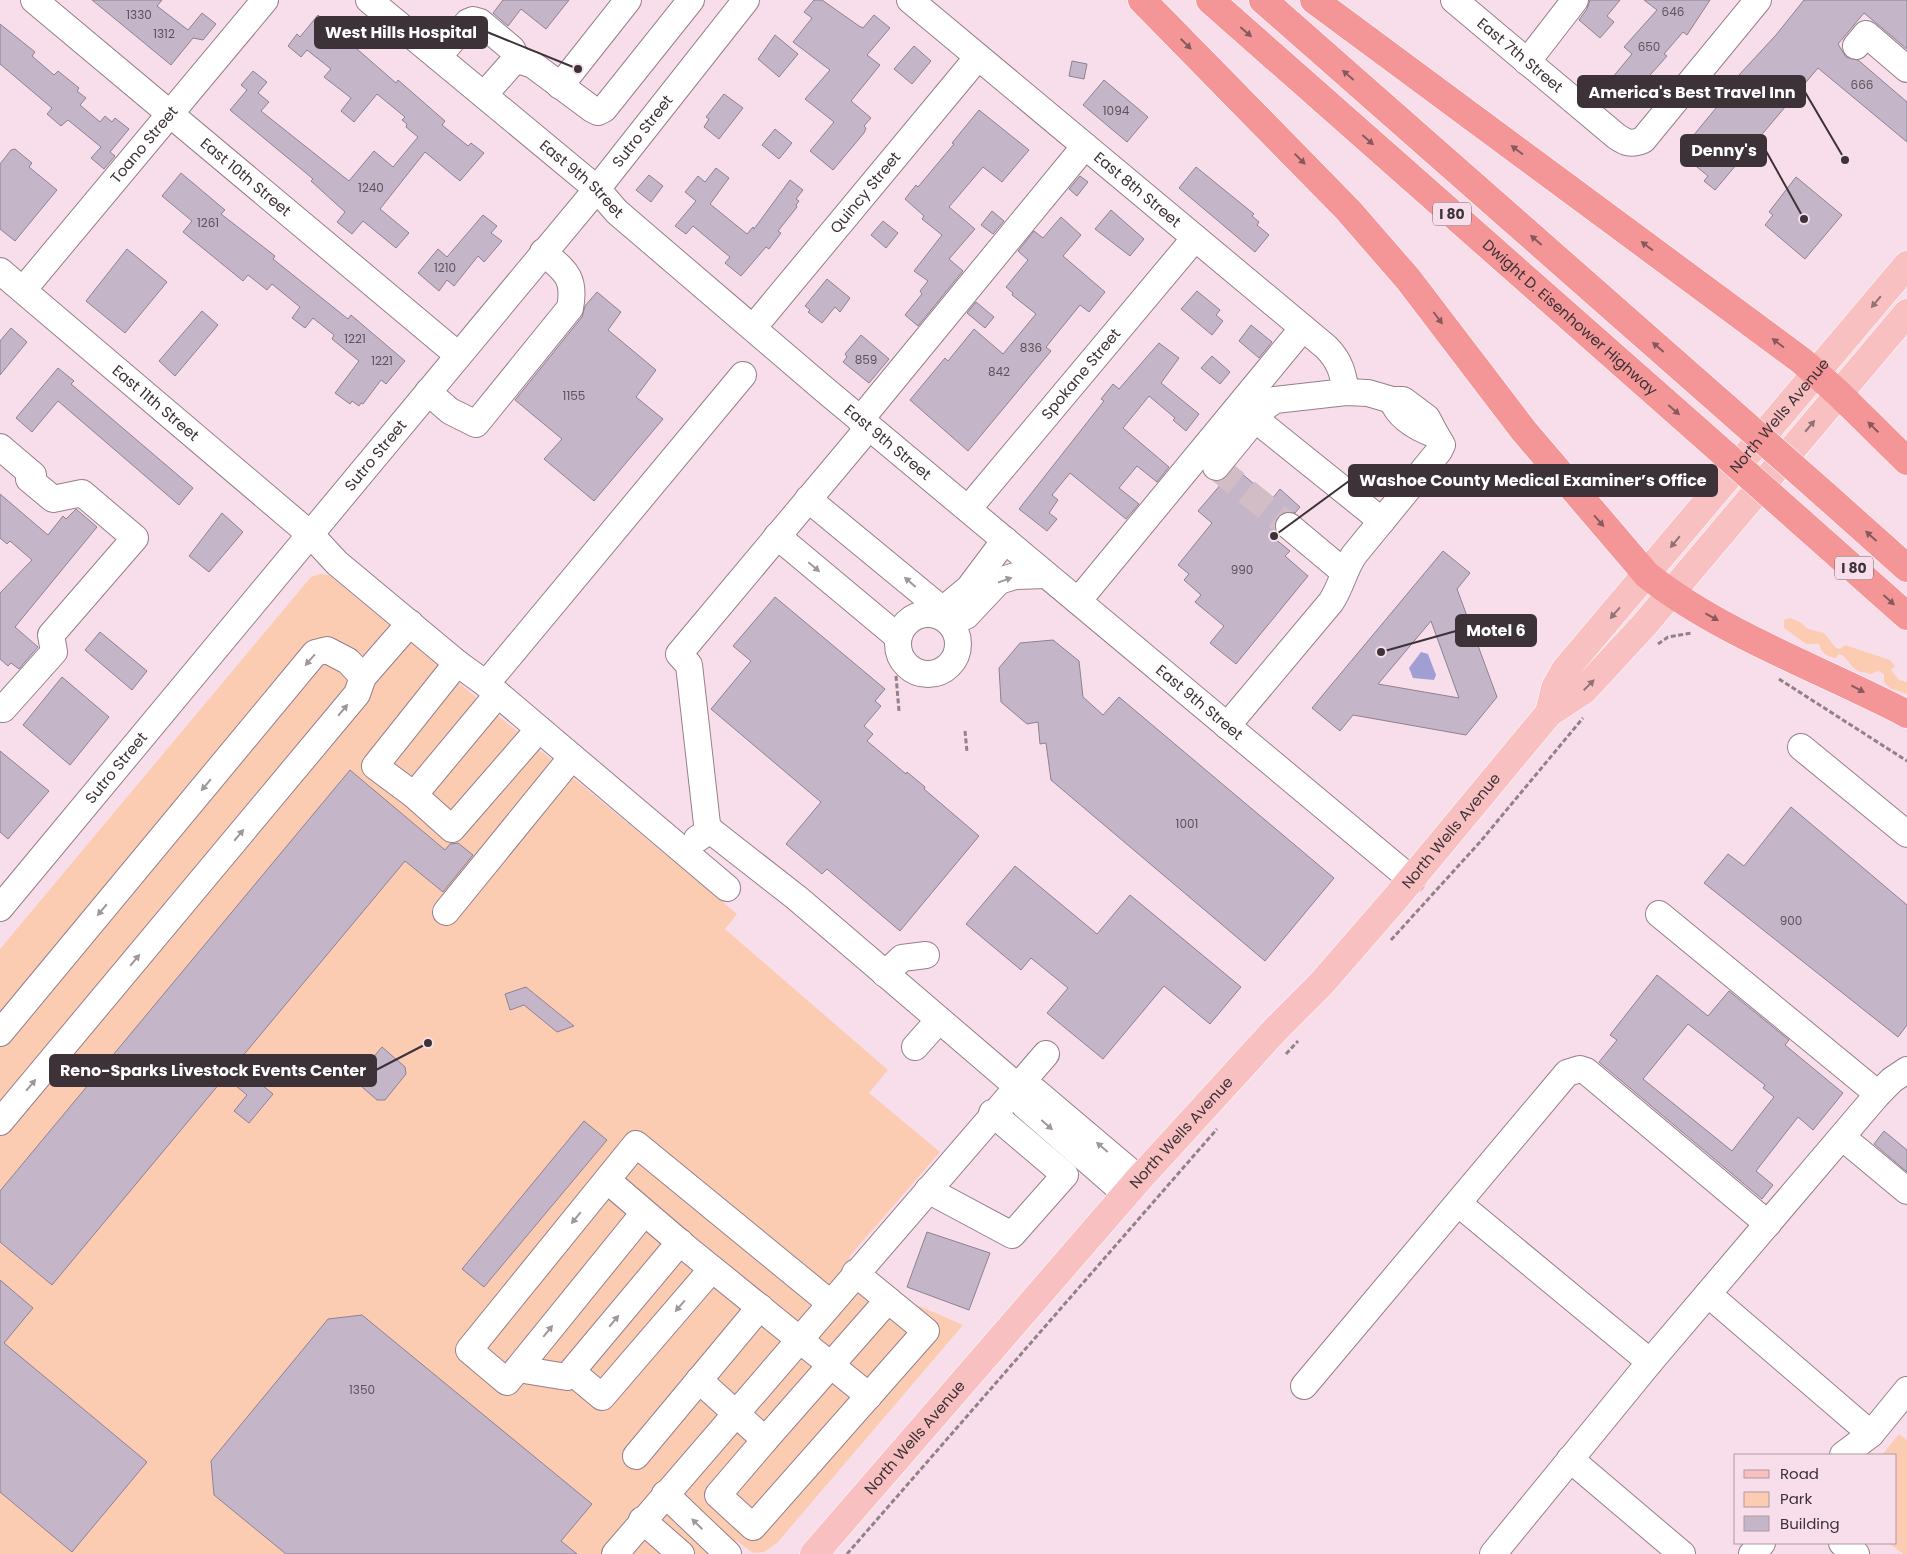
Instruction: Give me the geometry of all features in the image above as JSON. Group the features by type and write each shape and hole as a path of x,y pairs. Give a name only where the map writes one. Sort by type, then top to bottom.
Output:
{"highway":[{"path":"1142,0 1348,210 1408,279 1524,431 1647,575 1670,593 1750,638 1851,685 1907,714"},
{"name":"Dwight D. Eisenhower Highway","path":"1210,0 1907,616"},
{"name":"I 80","path":"1263,0 1907,568"},
{"path":"1314,0 1816,373 1907,461"}],"main road":[{"name":"North Wells Avenue","path":"1549,713 1555,688 1565,670 1907,265"},
{"name":"North Wells Avenue","path":"814,1554 1132,1187 1276,1029 1321,984 1412,880 1549,713 1584,690 1670,593 1907,313"}],"street":[{"name":"East 10th Street","path":"34,0 458,355"},
{"name":"Toano Street","path":"23,290 265,0"},
{"name":"East 9th Street","path":"369,0 596,189 617,212 865,423 1412,880"},
{"path":"560,86 628,0"},
{"path":"513,62 521,61 533,65 592,110 598,112 604,109 692,0"},
{"name":"Sutro Street","path":"0,908 596,189 746,0"},
{"name":"East 8th Street","path":"910,0 1336,357 1341,367 1346,392"},
{"name":"East 7th Street","path":"1454,0 1626,143 1635,143 1643,140 1758,0"},
{"path":"1527,62 1575,0"},
{"path":"438,57 468,22 473,20 480,22 512,49 515,55 513,62 484,95"},
{"path":"1856,46 1866,34 1907,68"},
{"name":"Quincy Street","path":"753,328 978,57"},
{"path":"1085,146 865,423 808,498 679,654 689,664 706,824 710,830 799,899 1018,1087 1024,1105 1132,1187"},
{"name":"Spokane Street","path":"968,509 1194,238"},
{"path":"428,392 450,411 476,424 570,308 573,294 569,276 544,252"},
{"name":"East 11th Street","path":"0,271 310,535 337,563 457,663 492,689 727,888"},
{"path":"1078,601 1302,328"},
{"path":"414,795 492,689 743,375"},
{"path":"1216,467 1255,419 1275,400 1346,392 1368,393 1392,400 1396,410 1418,429 1436,435 1442,445 1354,555 1344,572 1338,591 1331,602 1228,726"},
{"path":"1255,419 1382,522"},
{"path":"0,447 33,475 29,479 53,499 82,494 135,538 51,635 54,652 3,709 0,706"},
{"path":"808,498 933,602 949,619 956,631 958,651 950,664 937,673 917,672 901,658 898,648 898,637 902,628 916,616 935,614 949,619 966,616 1000,581 1015,576 1046,575"},
{"path":"1289,526 1344,572"},
{"path":"777,536 898,637"},
{"path":"949,619 950,603 969,588 1005,540"},
{"path":"0,1122 357,694 363,677 410,623"},
{"path":"0,1033 315,653 327,650 348,661 363,677"},
{"path":"457,663 375,766 414,795 452,829 539,729"},
{"path":"1800,747 1907,834"},
{"path":"446,912 572,757"},
{"path":"681,850 710,830"},
{"path":"1659,914 1878,1094"},
{"path":"885,974 902,958 926,955"},
{"path":"915,1048 939,1020"},
{"path":"615,1554 642,1520 928,1190 992,1113 1018,1087 1046,1054"},
{"path":"1304,1386 1568,1073 1580,1069 1586,1071 1768,1224"},
{"path":"1493,1554 1650,1362 1878,1094 1892,1080 1907,1070"},
{"path":"928,1190 1012,1235 1065,1175 992,1113"},
{"path":"1842,1137 1907,1191"},
{"path":"644,1213 507,1382 469,1350 636,1144 830,1303"},
{"path":"607,1180 644,1213 869,1396"},
{"path":"1459,1204 1650,1362"},
{"path":"518,1369 567,1377 680,1242"},
{"path":"572,1372 602,1397 712,1269"},
{"path":"855,1273 926,1331 753,1527 718,1496 888,1300"},
{"path":"1708,1294 1871,1434"},
{"path":"636,1456 760,1307"},
{"path":"699,1380 765,1440"},
{"path":"1843,1454 1871,1434 1907,1390"},
{"path":"1570,1459 1682,1554"},
{"path":"665,1494 728,1554"},
{"path":"642,1520 681,1554"},
{"path":"1752,1554 1761,1544"},
{"path":"1843,1544 1856,1554"}],"path":[{"path":"1651,649 1668,637 1684,633 1699,635"},
{"path":"896,676 899,711"},
{"path":"1774,676 1907,760"},
{"path":"1387,944 1480,842 1588,713"},
{"path":"965,731 967,752"},
{"path":"1283,1057 1303,1036"},
{"path":"847,1554 1220,1126"}],"green space":[{"path":"320,574 329,575 737,914 725,929 888,1070 869,1093 940,1152 849,1257 894,1295 963,1325 777,1543 764,1552 753,1553 737,1541 725,1554 0,1554 0,949 311,577"},
{"path":"1790,618 1800,622 1808,629 1824,633 1836,648 1840,649 1845,645 1890,660 1895,666 1891,670 1899,680 1907,682 1907,694 1890,688 1884,682 1884,674 1878,671 1871,674 1858,671 1842,655 1839,654 1836,658 1825,654 1819,644 1806,644 1784,628 1784,620"},
{"path":"1899,1434 1907,1440 1907,1554 1903,1554 1890,1544 1897,1544 1897,1454 1883,1454"}],"water":[{"path":"1421,652 1428,654 1436,675 1434,680 1413,678 1409,668"}],"building":[{"path":"92,0 162,0 157,6 188,30 202,13 216,24 203,40 193,38 171,65"},
{"path":"503,0 569,0 546,29 521,9 508,26 493,13"},
{"path":"814,0 822,0 863,28 874,15 890,28 867,55 880,65 851,101 871,118 864,126 866,128 864,133 833,170 810,151 834,122 805,99 830,70 793,42 812,18 804,12"},
{"path":"1590,0 1620,0 1607,16 1614,22 1600,38 1579,20 1587,9"},
{"path":"1644,0 1710,0 1687,35 1683,32 1664,54 1667,56 1643,83 1645,84 1642,90 1631,103 1607,84 1632,54 1624,47 1657,10"},
{"path":"1804,0 1907,0 1907,49 1864,13 1838,44 1846,57 1858,60 1907,102 1907,142 1818,68 1715,190 1704,181 1708,176 1681,154 1689,144 1688,142 1721,102 1723,104 1743,79 1739,75 1776,35"},
{"path":"318,15 396,83 398,80 445,121 442,125 468,146 471,143 484,153 460,181 425,152 380,209 409,233 396,248 363,221 352,234 337,222 345,212 311,181 313,179 230,110 247,90 241,85 253,71 267,82 258,93 269,102 261,111 349,181 374,151 393,167 418,137 406,127 407,124 402,120 405,117 377,94 354,122 341,111 351,98 324,77 331,69 307,50 301,57 288,46 297,34 300,37"},
{"path":"0,24 35,52 32,56 54,75 58,71 79,88 77,91 86,98 80,105 100,122 105,116 112,122 115,118 129,129 110,152 115,156 104,169 91,158 101,147 68,120 61,126 47,114 52,108 0,64"},
{"path":"775,35 798,54 779,77 758,59"},
{"path":"914,46 931,61 912,84 894,69"},
{"path":"1072,61 1087,64 1084,79 1069,76"},
{"path":"1104,80 1148,117 1127,142 1083,105"},
{"path":"724,94 743,108 719,139 704,127 709,119 706,117"},
{"path":"979,110 1029,150 1002,182 983,167 949,207 975,229 949,259 963,271 918,326 905,315 922,294 920,291 928,281 914,271 942,235 922,219 924,216 905,199 916,185 918,187 954,144 952,143"},
{"path":"775,129 792,143 779,159 762,145"},
{"path":"15,149 32,163 29,167 57,190 15,241 0,229 0,164 11,150"},
{"path":"1196,167 1254,214 1252,216 1259,222 1257,225 1269,235 1255,252 1179,188"},
{"path":"716,168 729,178 710,204 747,234 753,227 754,229 790,180 803,190 796,199 799,201 796,205 797,207 778,231 781,233 769,249 766,247 741,276 725,263 730,257 693,226 686,234 675,226 696,201 685,192 698,176 705,182"},
{"path":"181,173 225,210 221,214 275,256 273,259 348,319 351,315 405,361 386,384 381,380 363,404 361,403 359,406 352,401 350,404 335,393 359,361 332,339 334,335 313,318 305,328 292,318 300,307 272,284 267,290 248,275 243,281 183,232 192,221 162,196"},
{"path":"649,175 663,186 651,202 636,190"},
{"path":"1080,176 1088,182 1077,196 1069,189"},
{"path":"1796,177 1842,215 1805,259 1765,225 1773,215 1769,212"},
{"path":"1111,210 1144,239 1130,256 1095,229"},
{"path":"992,211 1004,221 993,234 981,225"},
{"path":"483,215 497,226 491,233 502,241 484,262 478,256 454,286 447,280 439,291 418,273 438,249 447,257"},
{"path":"1061,217 1081,235 1063,256 1105,292 1089,312 1080,305 1046,347 1051,351 968,451 910,400 945,358 948,361 974,329 1003,354 1036,314 1012,295 1013,293 1006,287 1028,260 1018,251 1034,231 1043,238"},
{"path":"883,221 898,233 886,248 871,235"},
{"path":"127,249 167,282 125,333 86,301"},
{"path":"827,279 850,298 840,312 835,307 822,323 808,312 810,310 805,306"},
{"path":"1197,291 1220,310 1216,315 1223,321 1212,335 1181,309"},
{"path":"597,292 621,312 608,330 656,370 636,397 663,419 594,501 544,459 562,439 515,400 582,317 585,306"},
{"path":"976,302 994,317 985,328 967,313"},
{"path":"202,311 218,325 175,376 159,361"},
{"path":"1251,325 1272,342 1259,358 1239,341"},
{"path":"11,328 27,342 0,375 0,341"},
{"path":"861,335 889,359 869,383 843,362 847,357 845,354"},
{"path":"1159,343 1179,358 1161,383 1199,414 1186,431 1173,420 1175,418 1149,396 1123,428 1169,467 1157,482 1137,466 1119,488 1139,504 1126,519 1070,473 1052,495 1058,500 1049,513 1057,519 1047,531 1019,509 1104,401 1101,399 1113,384 1119,389"},
{"path":"1212,356 1230,372 1220,384 1201,368"},
{"path":"58,368 74,381 71,384 193,488 179,505 58,401 32,432 16,418"},
{"path":"1235,468 1272,499 1280,489 1300,507 1295,513 1284,512 1278,516 1274,524 1277,534 1274,538 1290,551 1285,556 1308,576 1236,664 1210,643 1224,626 1195,602 1201,595 1184,580 1189,574 1178,565 1212,523 1198,511"},
{"path":"0,494 48,535 63,516 66,519 76,509 97,527 15,627 38,647 19,669 11,663 8,666 0,659 0,593 32,560 10,541 7,544 0,538"},
{"path":"222,513 243,532 209,572 189,556"},
{"path":"1443,551 1470,573 1457,589 1497,697 1466,735 1353,715 1340,731 1312,708","holes":["1431,621 1459,698 1378,684"]},
{"path":"775,597 885,689 875,701 881,706 864,726 873,734 867,741 906,774 907,772 925,787 924,789 979,836 900,931 827,869 822,874 786,844 821,802 711,709 751,661 733,646"},
{"path":"100,632 147,671 132,690 85,650"},
{"path":"1053,640 1079,661 1083,697 1103,715 1119,697 1334,878 1265,961 1051,780 1046,743 1040,744 1038,722 1027,724 1001,702 999,668 1020,643"},
{"path":"62,677 109,717 70,765 23,725"},
{"path":"0,751 49,791 8,839 0,832"},
{"path":"350,770 445,850 450,844 458,843 473,855 443,892 405,861 241,1058 261,1076 257,1081 273,1094 249,1123 234,1111 247,1095 225,1077 52,1285 0,1242 0,1191"},
{"path":"1791,807 1907,905 1907,1025 1898,1037 1704,883 1728,854 1744,866"},
{"path":"1015,866 1097,934 1130,895 1241,987 1210,1024 1164,986 1103,1059 1047,1013 1068,988 1031,958 1021,970 966,924"},
{"path":"1657,975 1708,1016 1729,991 1789,1040 1785,1045 1843,1093 1813,1130 1798,1117 1756,1171 1773,1185 1762,1199 1599,1062 1617,1040 1610,1035","holes":["1688,1024 1765,1085 1763,1088 1774,1097 1732,1151 1643,1079"]},
{"path":"526,987 574,1026 557,1032 524,1005 510,1010 505,994"},
{"path":"382,1047 405,1067 406,1074 385,1100 377,1100 354,1080"},
{"path":"584,1121 607,1140 484,1287 462,1269"},
{"path":"1884,1131 1907,1150 1907,1172 1874,1144"},
{"path":"927,1232 990,1253 969,1310 907,1287"},
{"path":"0,1280 33,1308 4,1343 147,1462 72,1552 0,1492"},
{"path":"362,1315 592,1504 561,1541 577,1554 286,1554 214,1495 211,1461 328,1319"}],"tunnel":[{"path":"1216,467 1289,526"}],"place":[{"name":"West Hills Hospital","path":"578,69"},
{"name":"America's Best Travel Inn","path":"1845,160"},
{"name":"Denny's","path":"1804,219"},
{"name":"Washoe County Medical Examiner’s Office","path":"1274,536"},
{"name":"Motel 6","path":"1381,652"},
{"name":"Reno-Sparks Livestock Events Center","path":"428,1043"}]}
